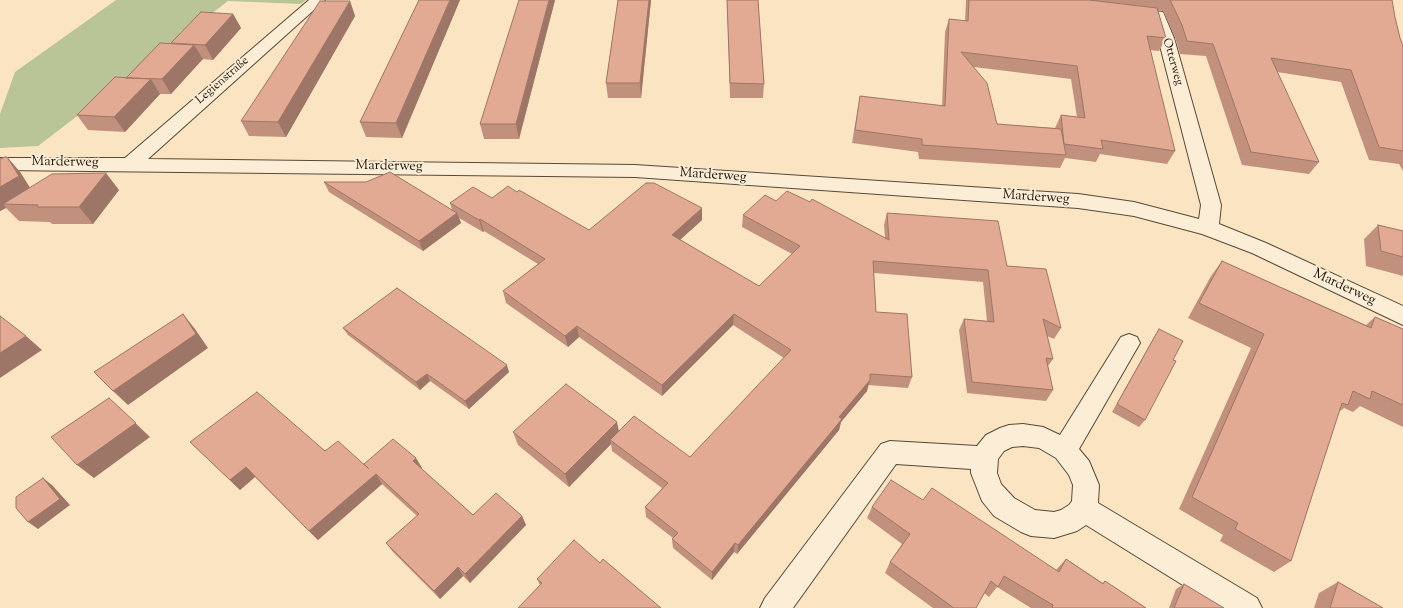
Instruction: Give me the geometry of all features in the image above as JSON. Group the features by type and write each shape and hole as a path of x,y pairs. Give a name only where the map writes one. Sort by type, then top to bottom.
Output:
{"street":[{"name":"Legienstraße","path":"130,164 318,0"},
{"name":"Otterweg","path":"1127,12 1158,15 1166,38 1211,206 1208,228"},
{"name":"Marderweg","path":"0,164 130,164 635,170 1078,201 1134,209 1208,228 1259,248 1403,316"},
{"path":"1065,450 1129,343"},
{"path":"1023,434 1043,438 1065,450 1080,469 1086,485 1083,508 1079,514 1067,522 1054,525 1031,523 1004,507 991,492 984,473 985,458 995,443 1009,436 1023,434"},
{"path":"775,608 890,452 985,458"},
{"path":"1083,508 1246,608"}],"green space":[{"path":"116,0 306,0 301,4 228,1 38,146 0,148 0,114 15,72"}],"building":[{"path":"419,0 450,0 396,123 360,122"},
{"path":"519,0 549,0 516,124 480,124"},
{"path":"618,0 649,0 640,83 606,83"},
{"path":"727,0 758,0 764,84 730,83"},
{"path":"969,0 1089,0 1157,8 1166,38 1147,36 1175,151 1101,140 1103,149 1064,144 1061,115 1085,118 1077,66 961,52 987,83 997,124 1061,129 1066,155 922,145 922,139 855,130 860,96 945,106 949,19 968,21"},
{"path":"1170,0 1392,0 1403,46 1403,151 1379,147 1351,70 1271,58 1319,162 1251,152 1213,44 1187,41 1182,25"},
{"path":"320,1 350,1 278,122 241,121"},
{"path":"201,12 233,14 205,45 171,43"},
{"path":"160,43 194,45 162,79 126,78"},
{"path":"115,77 151,79 114,117 77,115"},
{"path":"7,157 19,176 0,187 0,159"},
{"path":"390,172 457,213 419,241 324,182 366,182"},
{"path":"106,173 79,207 37,207 38,205 3,204 52,174"},
{"path":"646,183 654,183 702,208 672,235 759,286 800,246 743,215 765,195 776,201 787,191 810,202 812,199 889,240 887,213 998,221 1007,266 1046,269 1061,328 1043,319 1053,359 1046,358 1053,390 972,382 964,319 994,322 988,270 873,261 876,312 907,314 912,377 870,374 870,380 839,417 842,419 738,545 735,543 712,572 672,539 678,533 645,507 668,483 610,440 634,416 690,457 791,350 734,314 662,385 577,326 565,336 503,291 545,259 480,219 479,220 450,203 473,187 492,198 508,186 517,192 519,190 589,230"},
{"path":"1378,225 1403,231 1403,257 1381,251"},
{"path":"1222,261 1371,328 1375,317 1403,329 1403,405 1372,391 1370,399 1353,391 1348,405 1342,403 1291,561 1235,529 1238,523 1192,497 1264,334 1199,303"},
{"path":"397,288 507,365 465,401 427,374 416,382 343,328"},
{"path":"183,314 196,334 113,391 94,372"},
{"path":"0,316 26,336 0,353"},
{"path":"1159,329 1183,341 1173,360 1176,361 1145,420 1117,404"},
{"path":"566,384 617,422 565,474 513,432"},
{"path":"257,392 325,451 338,441 369,469 364,464 393,439 416,458 413,461 473,515 496,493 522,516 465,574 458,567 434,591 386,543 419,514 376,474 309,531 246,467 230,480 190,442"},
{"path":"109,398 136,423 77,465 51,437"},
{"path":"43,478 60,499 28,522 16,508 16,497"},
{"path":"891,480 923,500 932,488 1059,572 1066,559 1103,584 1105,581 1146,608 1052,608 1053,605 1004,576 998,587 991,581 976,608 954,608 890,562 910,534 872,507"},
{"path":"574,540 600,563 603,559 661,608 518,608 542,583 537,579"},
{"path":"1338,582 1383,608 1330,608"},
{"path":"1184,584 1224,608 1174,608"}]}
